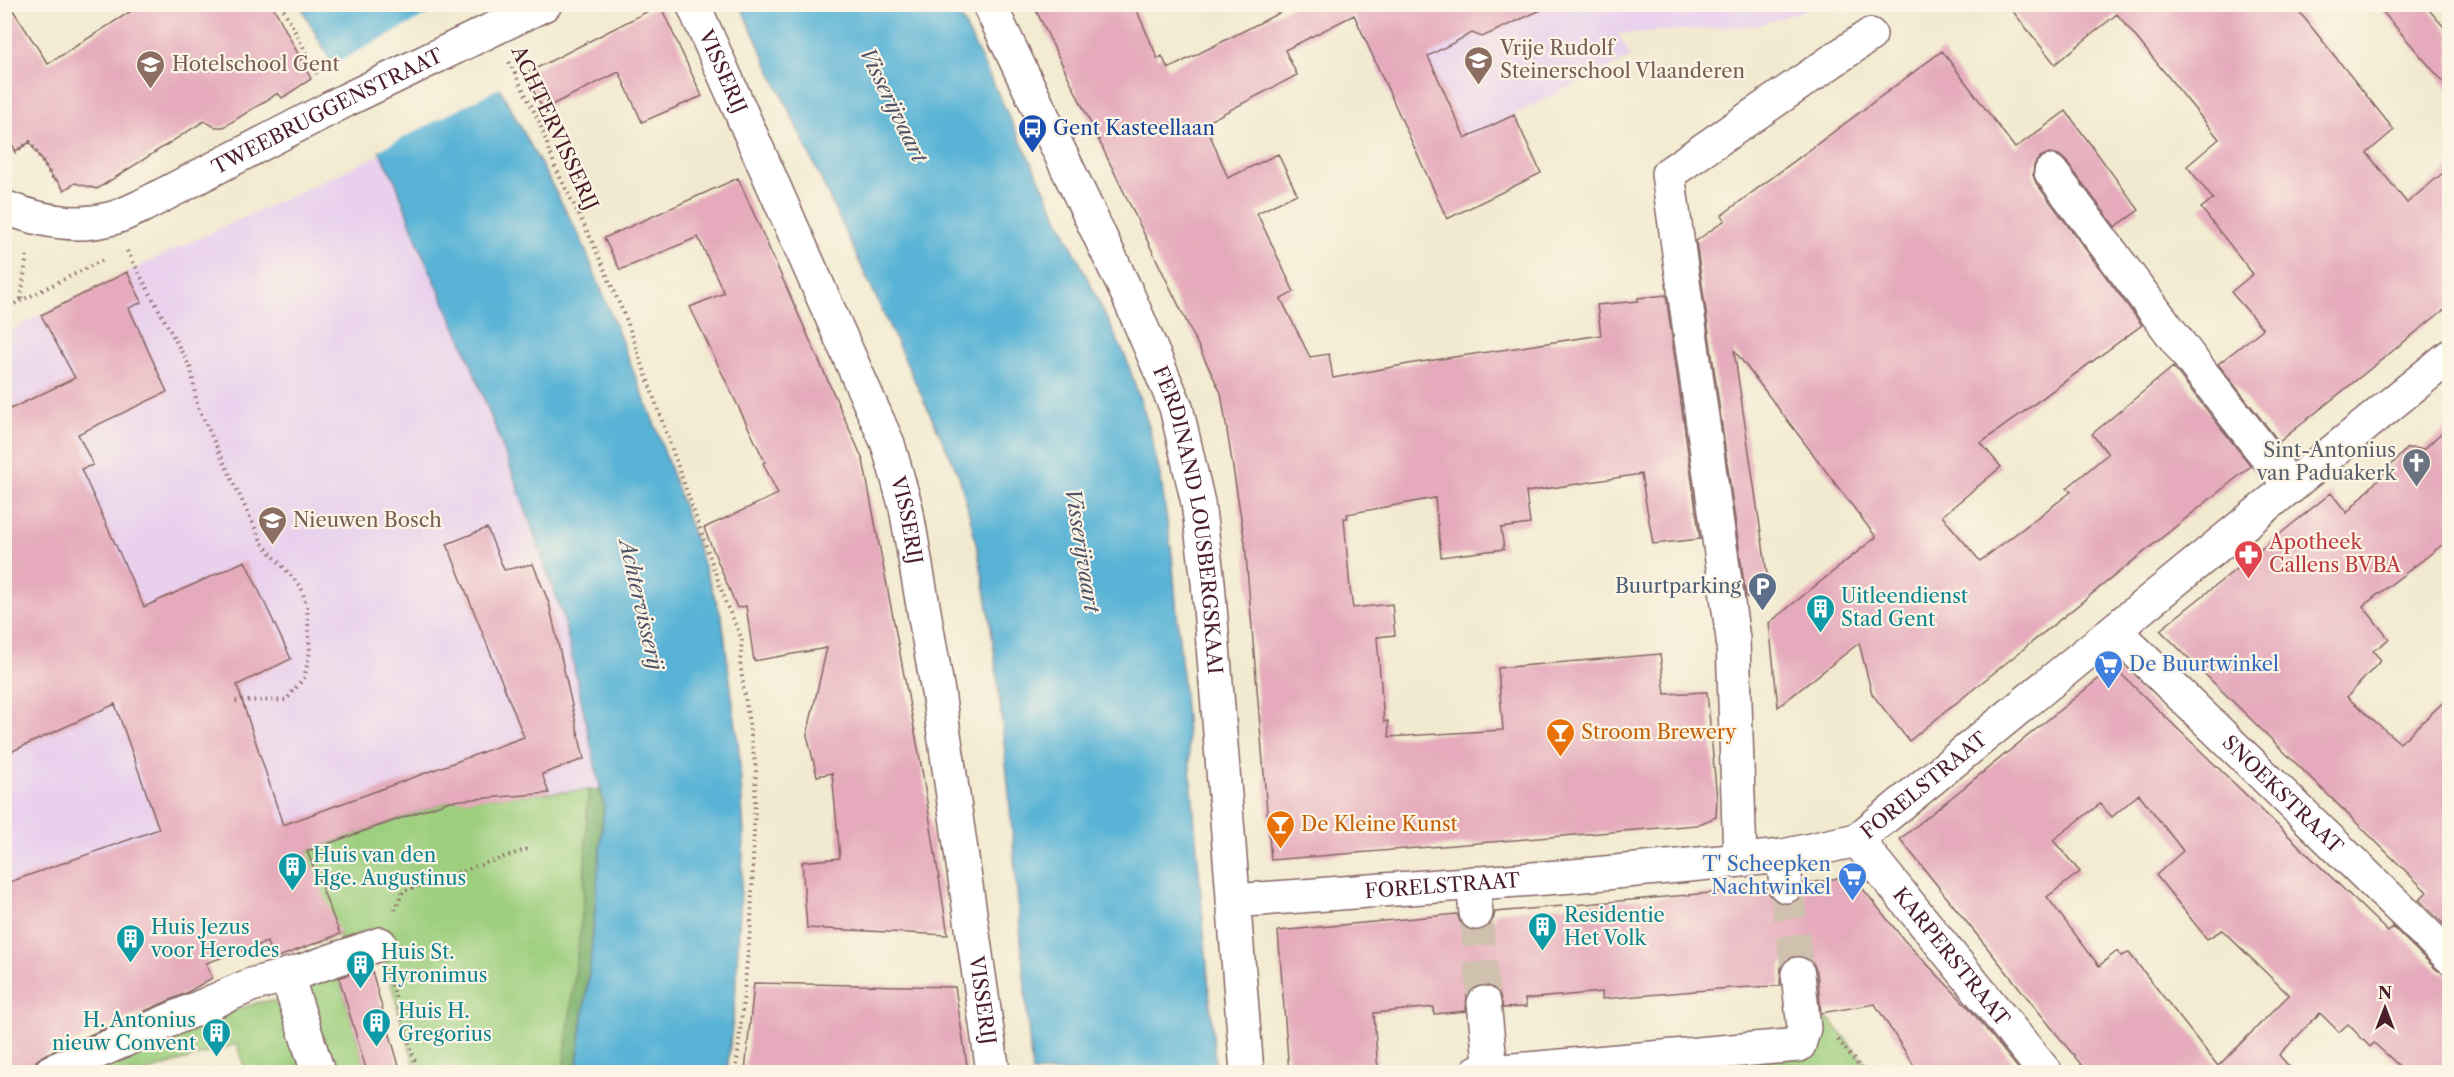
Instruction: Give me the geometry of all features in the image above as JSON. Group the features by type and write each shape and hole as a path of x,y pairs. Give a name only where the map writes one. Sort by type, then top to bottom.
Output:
{"street":[{"name":"TWEEBRUGGENSTRAAT","path":"18,213 75,223 109,219 150,202 340,103 544,4"},
{"name":"VISSERIJ","path":"693,4 888,444 906,508 938,692 993,1072"},
{"name":"FERDINAND LOUSBERGSKAAI","path":"989,4 1127,293 1176,407 1198,503 1208,582 1247,1072"},
{"path":"1740,860 1733,639 1668,174 1870,35"},
{"path":"2051,172 2193,362 2291,487"},
{"name":"FORELSTRAAT","path":"1233,901 1474,898 1740,860 1785,871 1857,840 2450,356"},
{"name":"SNOEKSTRAAT","path":"2115,631 2450,957"},
{"name":"KARPERSTRAAT","path":"1857,840 2046,1072"},
{"path":"51,1072 229,994 380,944"},
{"path":"1484,1003 1486,1072 1799,1045 1804,1028 1798,974"},
{"path":"287,975 318,1072"}],"path":[{"path":"281,4 340,103"},
{"name":"ACHTERVISSERIJ","path":"484,34 508,59 539,121 556,169 591,239 627,321 727,606 742,639 740,663 756,770 751,922 736,1072"},
{"path":"4,159 30,142 54,180"},
{"path":"18,213 21,300"},
{"path":"116,254 135,245"},
{"path":"126,249 191,369 196,405 262,543 301,587 307,608 310,652 304,678 286,700 234,701"},
{"path":"4,309 105,259"},
{"path":"418,1072 380,944 404,891 531,848"}],"shaded area":[{"name":"Vrije Rudolf Steinerschool Vlaanderen","path":"1369,4 1820,5 1759,25 1618,34 1631,57 1420,160 1353,17 1371,10"},
{"name":"Nieuwen Bosch","path":"381,154 395,180 419,246 463,343 563,616 600,790 453,800 5,956 4,335 161,256"}],"green space":[{"path":"588,790 584,900 565,1072 416,1072 380,944 343,946 339,935 313,944 278,861 453,800"},
{"path":"588,790 600,790 604,805 590,965 576,1072 563,1072 584,900"},
{"path":"335,964 367,1072 346,1072 342,1063 333,1067 303,975"},
{"path":"273,1001 280,1008 304,1072 246,1072 237,1044 145,1072 83,1072 193,1025 260,1002"},
{"path":"1812,1020 1830,1020 1872,1072 1653,1072 1792,1056"}],"water":[{"name":"Achtervisserij","path":"300,5 455,5 581,239 656,428 722,618 739,750 744,836 735,1001 727,1072 576,1072 590,965 604,805 563,616 463,343 419,246 395,180"},
{"name":"Visserijvaart","path":"740,5 955,5 1126,358 1149,427 1161,480 1172,555 1216,1072 1032,1072 997,674 986,594 970,515 959,476"}],"pier":[{"path":"459,4 503,86 376,152 330,66 446,5"}],"building":[{"name":"Hotelschool Gent","path":"4,4 9,4 48,64 142,4 272,4 311,79 282,98 278,93 224,127 215,127 204,121 97,189 75,183 64,190 56,179 54,180 30,142 16,151 4,132"},
{"path":"1033,4 1134,4 1158,59 1162,56 1168,69 1297,4 1554,4 1482,37 1472,33 1428,56 1465,138 1514,115 1541,173 1447,219 1354,15 1285,50 1297,75 1205,123 1228,178 1278,154 1297,194 1257,213 1294,292 1281,299 1310,357 1329,354 1333,378 1414,363 1601,335 1597,305 1638,301 1638,298 1666,295 1700,539 1653,544 1641,474 1526,492 1530,524 1501,528 1504,549 1441,557 1435,498 1347,514 1348,518 1344,518 1350,589 1353,608 1392,604 1395,635 1377,637 1384,722 1388,721 1389,737 1503,730 1498,668 1660,654 1665,694 1707,692 1717,799 1716,817 1697,825 1271,860 1245,543 1221,393"},
{"path":"2007,4 2293,4 2394,130 2367,153 2407,203 2450,167 2450,305 2279,442 2218,364 2263,329 2231,292 2253,274 2201,208 2213,199 2187,166 2219,139 2117,14 2055,64"},
{"path":"2376,4 2424,4 2450,34 2450,90"},
{"path":"660,5 702,96 642,122 619,72 543,109 525,74"},
{"path":"1942,51 2015,148 2066,111 2139,210 2115,227 2066,161 2059,155 2049,153 2040,157 2034,165 2033,175 2036,183 2142,325 1981,443 2001,467 1942,516 1980,561 2071,492 2067,488 2108,454 2092,434 2173,367 2251,466 1909,741 1872,694 1859,643 1778,707 1769,623 1876,537 1734,350 1770,594 1746,597 1696,241 1725,220 1722,215"},
{"path":"738,178 863,460 921,764 948,935 807,928 802,862 840,858 832,773 817,776 807,735 827,648 754,661 746,606 737,608 704,528 778,494 763,463 765,462 690,307 724,293 698,237 620,270 604,238"},
{"path":"127,272 142,302 129,308 167,392 78,434 93,465 81,469 144,607 245,561 291,659 237,685 283,825 524,737 447,544 487,528 504,570 533,564 549,603 584,759 542,774 549,793 450,801 307,851 340,934 273,959 267,942 206,963 212,978 186,993 44,1055 36,1061 33,1072 4,1072 4,884 159,829 115,704 4,755 4,412 75,378 41,315"},
{"path":"2450,425 2450,539 2363,606 2389,639 2373,651 2381,660 2347,697 2400,743 2450,696 2450,930 2419,900 2427,892 2160,630 2331,493 2347,513 2407,448 2424,449"},
{"path":"2107,672 2119,672 2388,932 2393,927 2437,970 2450,975 2450,1072 2406,1072 2374,1043 2370,1047 2348,1024 2339,1032 2320,1013 2279,1055 2294,1072 2087,1072 1900,839","holes":["2139,794 2183,851 2156,875 2207,939 2222,930 2289,995 2218,1066 2129,953 2121,956 2117,951 2099,966 2047,897 2080,872 2053,840 2100,804 2112,817"]},
{"name":"Residentie Het Volk","path":"1844,877 1855,879 1904,940 1969,1008 2021,1072 1918,1072 1875,1004 1821,1013 1817,972 1813,963 1806,957 1797,955 1787,959 1781,966 1780,986 1602,999 1602,992 1525,999 1526,1007 1503,1008 1499,992 1491,986 1482,984 1467,995 1466,1011 1434,1014 1434,1007 1374,1013 1378,1072 1289,1072 1278,931 1457,914 1461,924 1477,932 1487,928 1495,912 1767,888 1770,896 1778,903 1788,905 1797,901 1803,894 1805,884"},
{"path":"371,967 401,1072 367,1072 339,978"},
{"path":"754,983 955,987 968,1072 745,1072"}],"tunnel":[{"path":"1786,886 1798,974"},
{"path":"1476,913 1484,1003"}],"place":[{"name":"Vrije Rudolf Steinerschool Vlaanderen","path":"1479,86"},
{"name":"Hotelschool Gent","path":"151,90"},
{"name":"Gent Kasteellaan","path":"1032,154"},
{"name":"Sint-Antonius van Paduakerk","path":"2417,488"},
{"name":"Nieuwen Bosch","path":"272,546"},
{"name":"Apotheek Callens BVBA","path":"2248,580"},
{"name":"Buurtparking","path":"1762,612"},
{"name":"Uitleendienst Stad Gent","path":"1820,634"},
{"name":"De Buurtwinkel","path":"2108,690"},
{"name":"Stroom Brewery","path":"1560,758"},
{"name":"De Kleine Kunst","path":"1280,850"},
{"name":"Huis van den Hge. Augustinus","path":"292,892"},
{"name":"T' Scheepken Nachtwinkel","path":"1852,902"},
{"name":"Residentie Het Volk","path":"1543,952"},
{"name":"Huis Jezus voor Herodes","path":"130,964"},
{"name":"Huis St. Hyronimus","path":"360,990"},
{"name":"Huis H. Gregorius","path":"377,1048"},
{"name":"H. Antonius nieuw Convent","path":"217,1058"}]}
